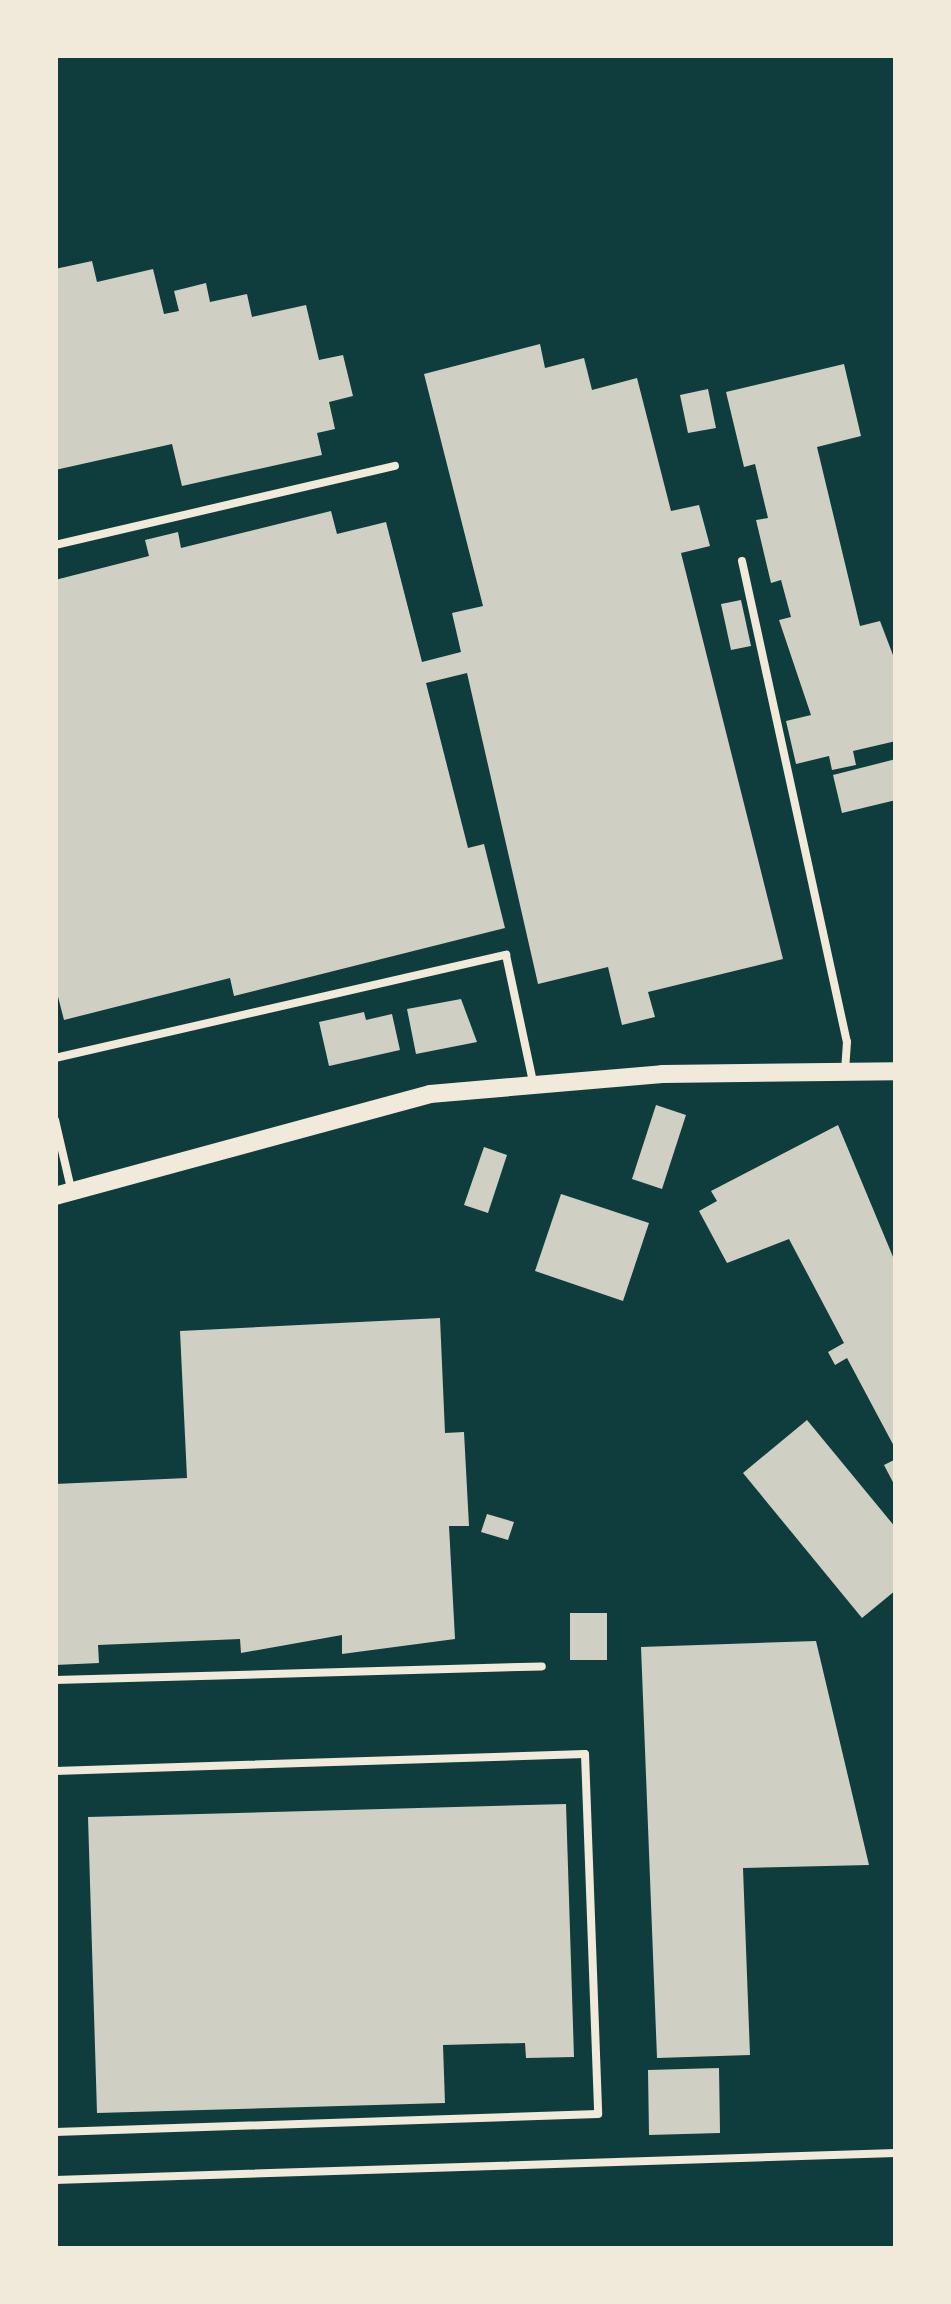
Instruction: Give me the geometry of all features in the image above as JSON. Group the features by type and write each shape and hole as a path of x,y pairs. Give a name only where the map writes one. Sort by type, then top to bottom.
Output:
{"street":[{"path":"63,1193 302,1123 533,1082 896,1071"}],"lane":[{"path":"55,546 395,466"},
{"path":"742,561 847,1042 845,1072"},
{"path":"55,1058 506,955 533,1082"},
{"path":"55,1120 63,1193"},
{"path":"55,1680 542,1666"},
{"path":"55,1771 585,1754 598,2114 55,2132"},
{"path":"55,2180 896,2152"}],"building":[{"path":"92,261 97,282 153,269 164,314 179,311 174,291 206,283 210,302 247,294 252,317 306,305 319,360 343,355 353,396 329,402 335,429 317,433 322,455 182,486 172,444 55,470 55,269"},
{"path":"540,344 545,368 584,358 592,390 637,378 671,511 699,505 710,546 681,553 783,959 648,992 655,1017 622,1025 608,967 538,984 467,673 426,683 468,848 484,844 505,928 234,996 230,978 64,1020 55,985 55,580 149,556 145,540 178,532 181,548 331,511 337,534 386,522 422,662 461,652 452,613 483,606 424,374"},
{"path":"844,364 861,436 817,447 860,626 880,621 896,663 896,741 853,751 856,765 832,770 829,756 796,764 786,721 811,715 779,620 791,617 781,580 771,583 756,520 768,518 755,464 744,467 726,392"},
{"path":"708,389 716,428 688,433 680,395"},
{"path":"741,600 751,646 731,650 721,604"},
{"path":"896,759 896,800 842,813 833,775"},
{"path":"461,999 477,1042 416,1054 407,1009"},
{"path":"364,1012 366,1020 392,1014 400,1050 329,1066 319,1022"},
{"path":"656,1105 686,1115 662,1189 632,1179"},
{"path":"838,1125 896,1264 896,1450 847,1358 835,1365 828,1352 844,1343 789,1239 727,1263 699,1211 717,1201 711,1191"},
{"path":"484,1147 507,1155 488,1213 464,1205"},
{"path":"561,1194 649,1223 623,1301 535,1271"},
{"path":"440,1318 445,1433 464,1432 469,1526 449,1526 455,1639 342,1654 342,1635 241,1653 240,1639 98,1645 99,1663 55,1665 55,1484 187,1478 180,1331"},
{"path":"807,1420 896,1528 896,1590 862,1618 743,1473"},
{"path":"896,1459 896,1488 884,1465"},
{"path":"487,1514 514,1522 508,1540 481,1532"},
{"path":"570,1613 607,1613 607,1660 570,1660"},
{"path":"816,1641 869,1865 743,1868 750,2055 657,2058 641,1647"},
{"path":"566,1804 574,2057 526,2058 525,2043 443,2045 445,2103 97,2113 88,1817"},
{"path":"719,2068 720,2133 649,2135 648,2070"}]}
